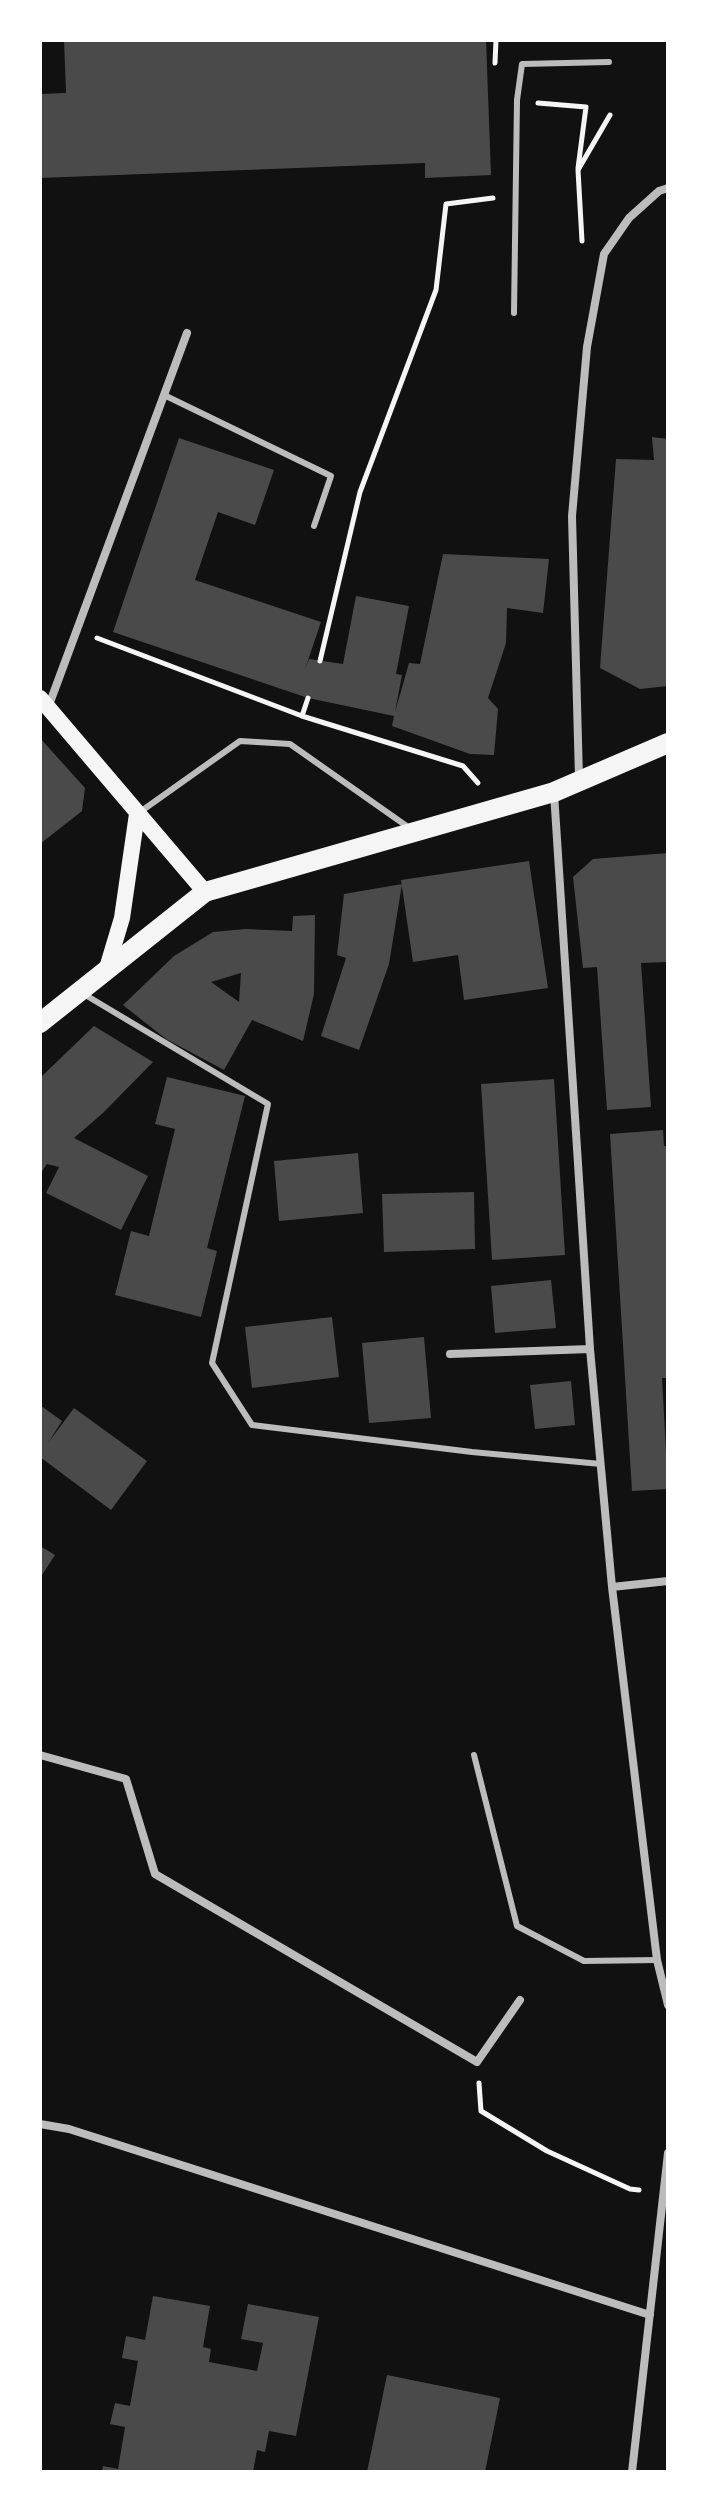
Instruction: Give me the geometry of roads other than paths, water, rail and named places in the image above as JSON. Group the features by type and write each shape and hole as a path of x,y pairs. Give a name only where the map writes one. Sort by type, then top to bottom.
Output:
{"main road":[{"path":"44,702 205,892"},
{"path":"40,1023 205,892 554,792 668,743"},
{"path":"107,968 122,918 137,814"}],"street":[{"path":"579,783 572,516 587,347 604,254 629,218 659,191 668,188"},
{"path":"44,702 77,630 187,333"},
{"path":"554,792 590,1349 612,1587 657,1960 668,2005"},
{"path":"450,1354 590,1349"},
{"path":"612,1587 668,1581"},
{"path":"40,1755 126,1779 155,1874 477,2062 520,2000"},
{"path":"40,2124 69,2129 650,2315"},
{"path":"632,2472 668,2153"}],"lane":[{"path":"514,313 522,64 609,62"},
{"path":"164,395 331,476 314,526"},
{"path":"137,814 240,741 290,744 414,832"},
{"path":"79,991 268,1104 212,1363 252,1425 472,1452 601,1464"},
{"path":"474,1755 517,1926 584,1961 657,1960"}]}
